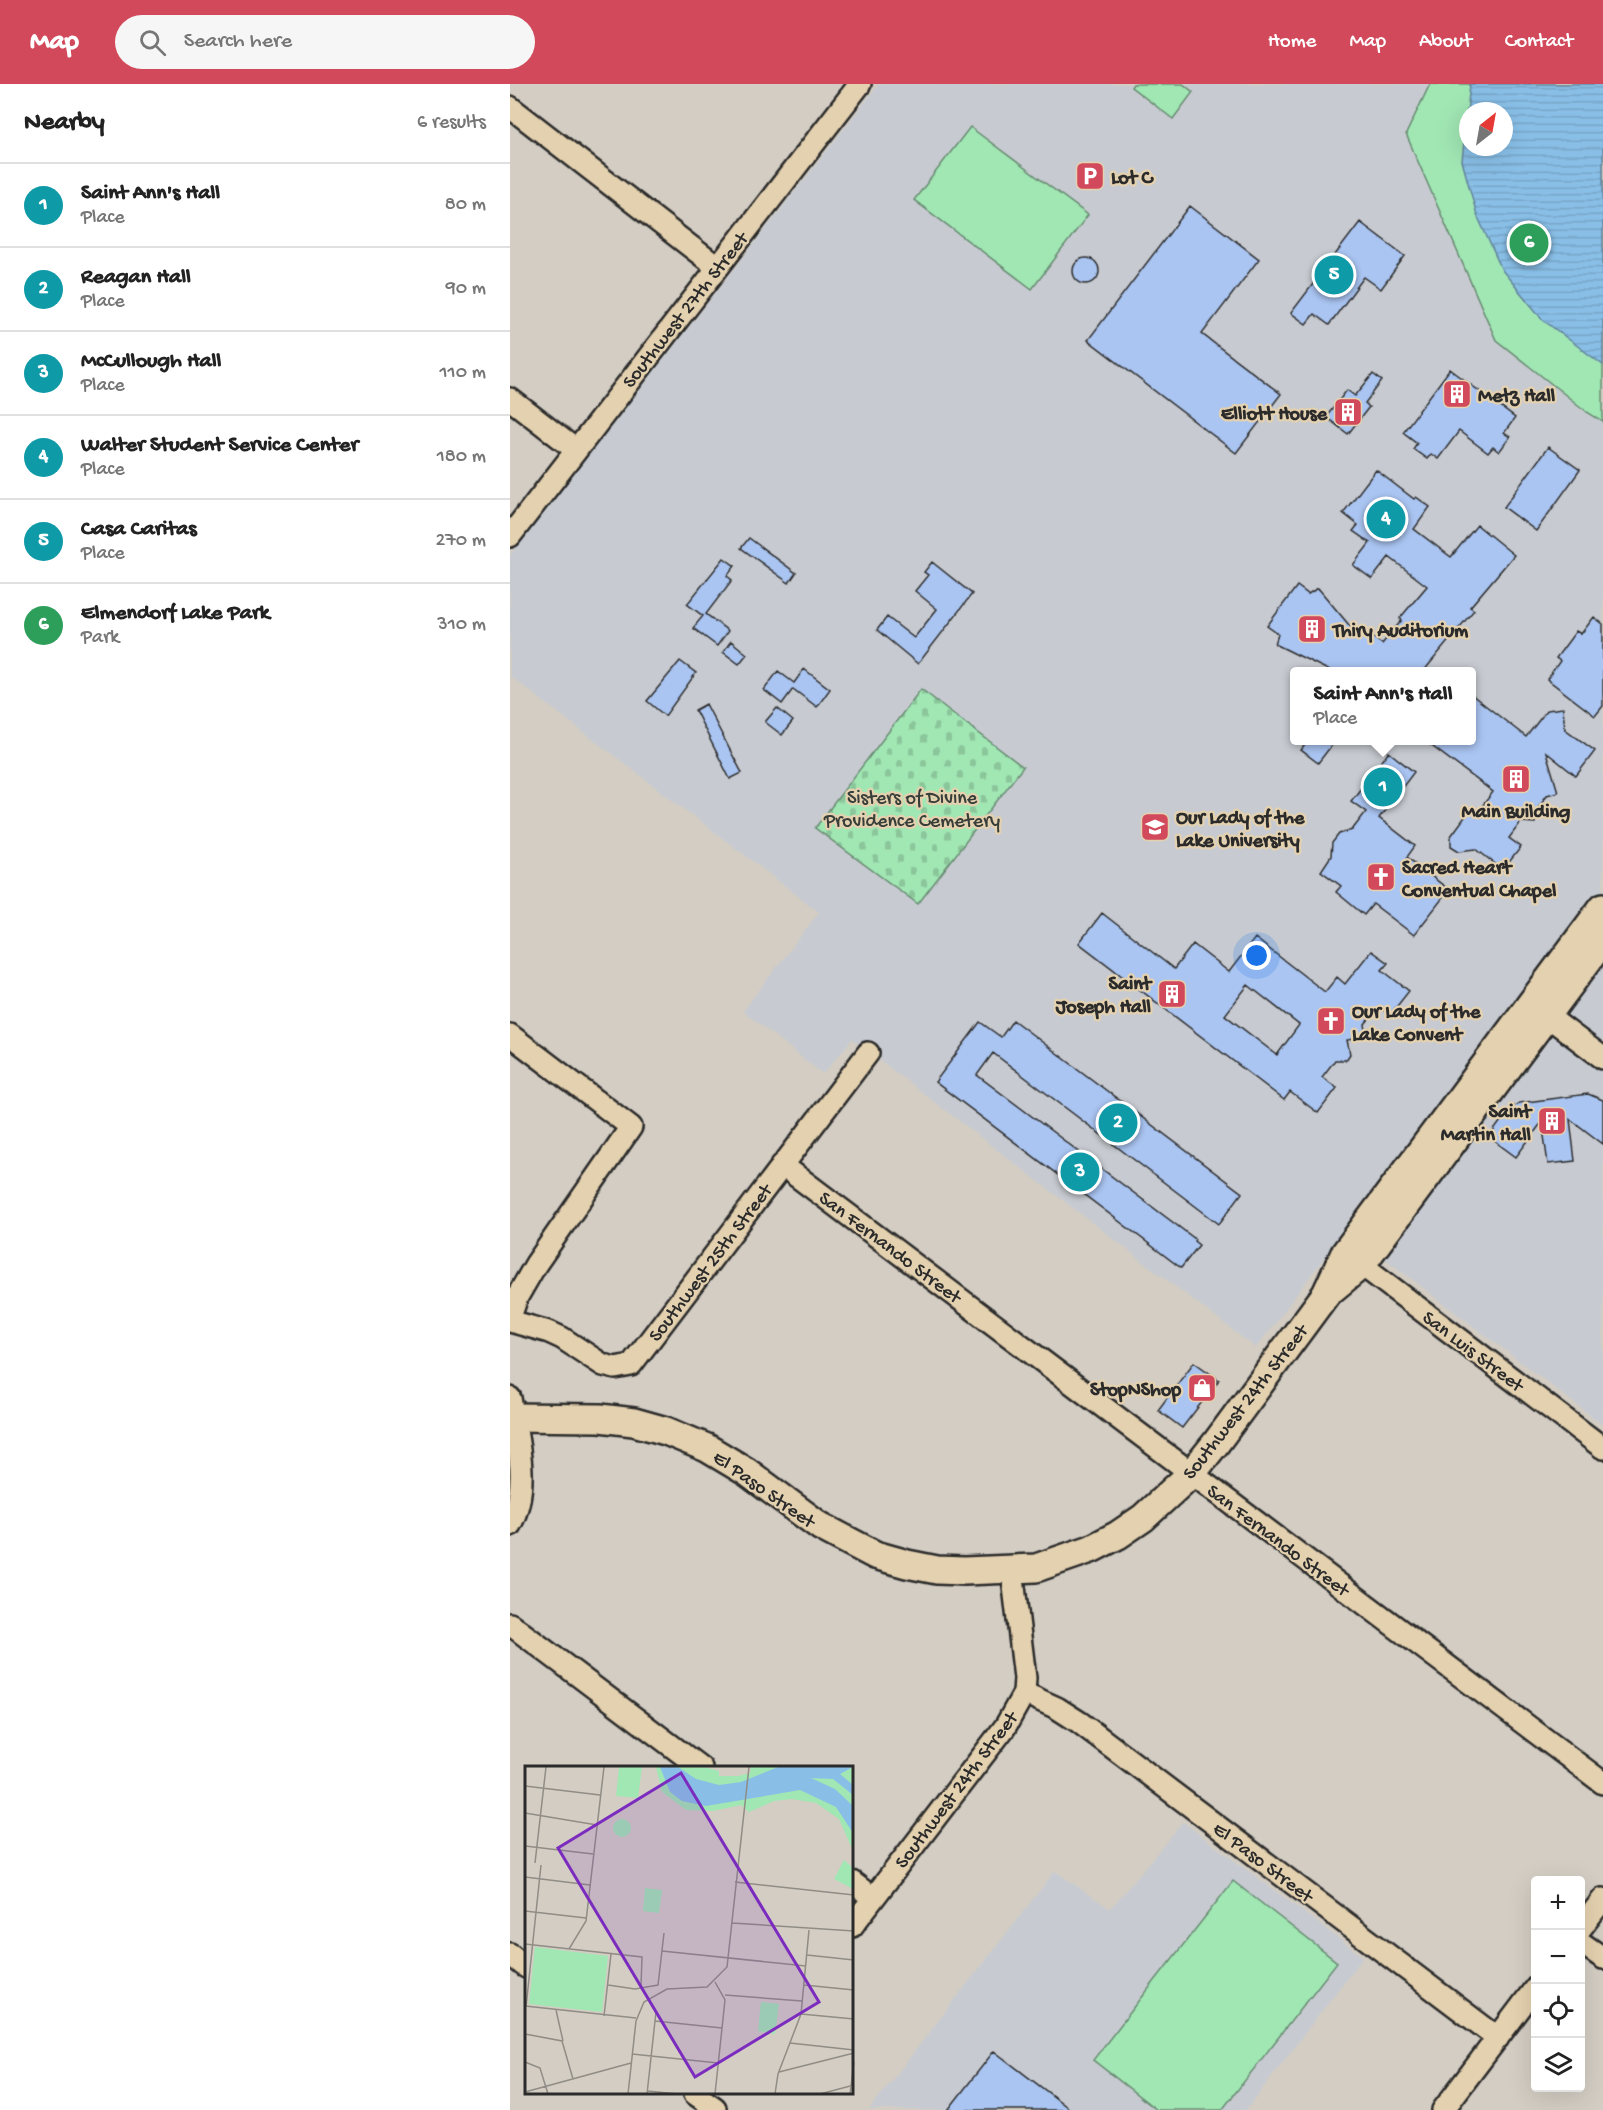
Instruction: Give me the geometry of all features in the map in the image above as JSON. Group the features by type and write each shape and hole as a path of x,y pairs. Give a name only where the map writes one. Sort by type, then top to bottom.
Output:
{"main road":[{"name":"Southwest 24th Street","path":"1012,1570 1036,1568 1062,1560 1118,1535 1156,1507 1192,1473 1538,1010 1603,907"},
{"name":"Southwest 24th Street","path":"1538,1010 1603,940"},
{"name":"El Paso Street","path":"511,1410 634,1422 666,1431 707,1448 747,1472 820,1526 875,1555 937,1570 1012,1570"}],"street":[{"name":"Southwest 27th Street","path":"510,536 855,86"},
{"path":"510,107 717,267"},
{"path":"510,399 576,450"},
{"path":"1538,1010 1603,1058"},
{"path":"510,1035 631,1127 536,1264 517,1296 510,1319"},
{"name":"Southwest 25th Street","path":"510,1319 562,1338 603,1365 615,1368 631,1365 868,1053"},
{"name":"San Fernando Street","path":"782,1164 1603,1783"},
{"name":"San Luis Street","path":"1353,1259 1603,1448"},
{"path":"510,1525 517,1507 520,1481 520,1462 511,1410"},
{"name":"Southwest 24th Street","path":"854,1923 1005,1727 1024,1693 1025,1678 1012,1570"},
{"path":"510,1624 698,1766"},
{"name":"El Paso Street","path":"1024,1693 1057,1708 1079,1722 1498,2038"},
{"path":"854,1884 873,1898"},
{"path":"1585,1924 1603,1899"},
{"path":"1585,1945 1603,1958"},
{"path":"510,1954 525,1966"},
{"path":"1443,2110 1531,1994"},
{"path":"697,2095 718,2104"}],"shaded area":[{"name":"Our Lady of the Lake University","path":"879,84 1430,84 1406,134 1587,412 1603,422 1603,1425 1346,1229 1256,1348 852,1039 823,1074 743,1011 819,912 510,676 510,555"},
{"path":"1183,1822 1363,1957 1246,2110 869,2110 1055,1871 1110,1909"}],"green space":[{"path":"1133,84 1183,84 1193,92 1173,119 1131,87"},
{"path":"1430,84 1603,84 1603,422 1496,340 1406,134"},
{"path":"970,127 1088,215 1032,289 914,200"},
{"name":"Sisters of Divine Providence Cemetery","path":"921,689 1023,767 918,904 815,828"},
{"path":"1233,1881 1337,1962 1222,2110 1157,2110 1093,2060"}],"water":[{"path":"1470,84 1603,84 1603,365 1543,320 1502,270 1477,215 1463,156 1513,156 1513,102 1468,102"}],"building":[{"path":"1190,206 1259,259 1202,334 1281,394 1236,453 1088,340"},
{"path":"1360,222 1405,256 1381,289 1364,277 1329,325 1314,314 1306,324 1291,313"},
{"path":"1086,258 1095,262 1099,271 1095,280 1086,284 1077,280 1073,271 1077,262"},
{"name":"Metz Hall","path":"1450,369 1515,418 1504,433 1510,437 1499,452 1493,447 1488,453 1459,431 1438,459 1431,454 1427,459 1413,449 1417,443 1403,432"},
{"name":"Elliott House","path":"1373,374 1382,381 1365,403 1369,407 1348,434 1326,417 1347,390 1355,396"},
{"path":"1548,447 1580,470 1536,531 1504,507"},
{"path":"1376,470 1414,499 1416,497 1430,507 1414,529 1451,557 1477,525 1514,555 1470,607 1474,610 1427,667 1322,667 1275,644 1278,634 1267,626 1297,586 1308,594 1318,588 1360,638 1365,632 1382,644 1427,586 1389,557 1372,579 1353,565 1370,543 1353,531 1358,525 1343,513"},
{"path":"749,538 796,573 789,583 741,548"},
{"path":"724,558 735,566 727,576 732,580 706,614 728,631 717,646 693,628 703,616 687,604"},
{"path":"932,562 972,594 918,664 877,630 887,617 914,638 937,609 915,591 928,575 924,572"},
{"path":"1594,617 1603,624 1603,706 1595,716 1547,679 1560,661 1556,658 1576,631 1581,634"},
{"path":"731,641 747,654 739,664 723,652"},
{"path":"680,661 696,673 665,716 647,701"},
{"path":"804,669 830,689 817,707 793,689 782,704 764,690 778,671 794,683"},
{"name":"Main Building","path":"1476,698 1526,737 1547,710 1563,708 1565,729 1595,751 1576,776 1546,752 1558,792 1547,795 1534,813 1535,823 1521,822 1509,838 1521,847 1503,870 1476,849 1459,851 1451,846 1451,836 1470,810 1479,810 1493,792 1430,745 1476,745"},
{"path":"706,704 742,773 730,779 695,710"},
{"path":"777,708 793,721 782,735 765,722"},
{"path":"1305,745 1332,745 1318,763 1301,750"},
{"name":"Sacred Heart Conventual Chapel","path":"1389,752 1414,772 1379,818 1415,846 1407,857 1449,890 1414,935 1373,904 1364,915 1336,892 1341,886 1321,871 1331,856 1332,843 1339,834 1352,830 1366,812 1351,801"},
{"path":"1102,913 1174,969 1193,944 1229,972 1255,938 1325,992 1337,977 1345,984 1371,951 1388,963 1382,970 1409,991 1390,1015 1379,1007 1365,1024 1367,1037 1347,1040 1350,1054 1346,1060 1335,1060 1322,1077 1337,1088 1318,1113 1290,1092 1284,1100 1079,943","holes":["1248,985 1299,1025 1277,1055 1225,1015"]},
{"path":"1013,1020 1242,1193 1219,1224 993,1053 977,1075 1195,1239 1194,1241 1199,1245 1181,1268 935,1082 980,1022 1001,1037"},
{"name":"Saint Martin Hall","path":"1588,1094 1603,1100 1603,1144 1570,1119 1575,1161 1548,1164 1542,1122 1516,1157 1489,1137 1509,1110 1519,1103"},
{"path":"1194,1362 1219,1380 1182,1428 1158,1410"},
{"path":"994,2051 1071,2110 948,2110"}],"place":[{"name":"Lot C","path":"1090,176"},
{"name":"Elmendorf Lake Park","path":"1529,243"},
{"name":"Casa Caritas","path":"1334,275"},
{"name":"Metz Hall","path":"1457,394"},
{"name":"Elliott House","path":"1348,412"},
{"name":"Walter Student Service Center","path":"1386,519"},
{"name":"Thiry Auditorium","path":"1312,629"},
{"name":"Main Building","path":"1516,779"},
{"name":"Saint Ann's Hall","path":"1383,787"},
{"name":"Our Lady of the Lake University","path":"1155,827"},
{"name":"Sacred Heart Conventual Chapel","path":"1381,877"},
{"name":"Saint Joseph Hall","path":"1172,994"},
{"name":"Our Lady of the Lake Convent","path":"1331,1021"},
{"name":"Saint Martin Hall","path":"1552,1121"},
{"name":"Reagan Hall","path":"1118,1123"},
{"name":"McCullough Hall","path":"1080,1172"},
{"name":"StopNShop","path":"1202,1388"}]}
